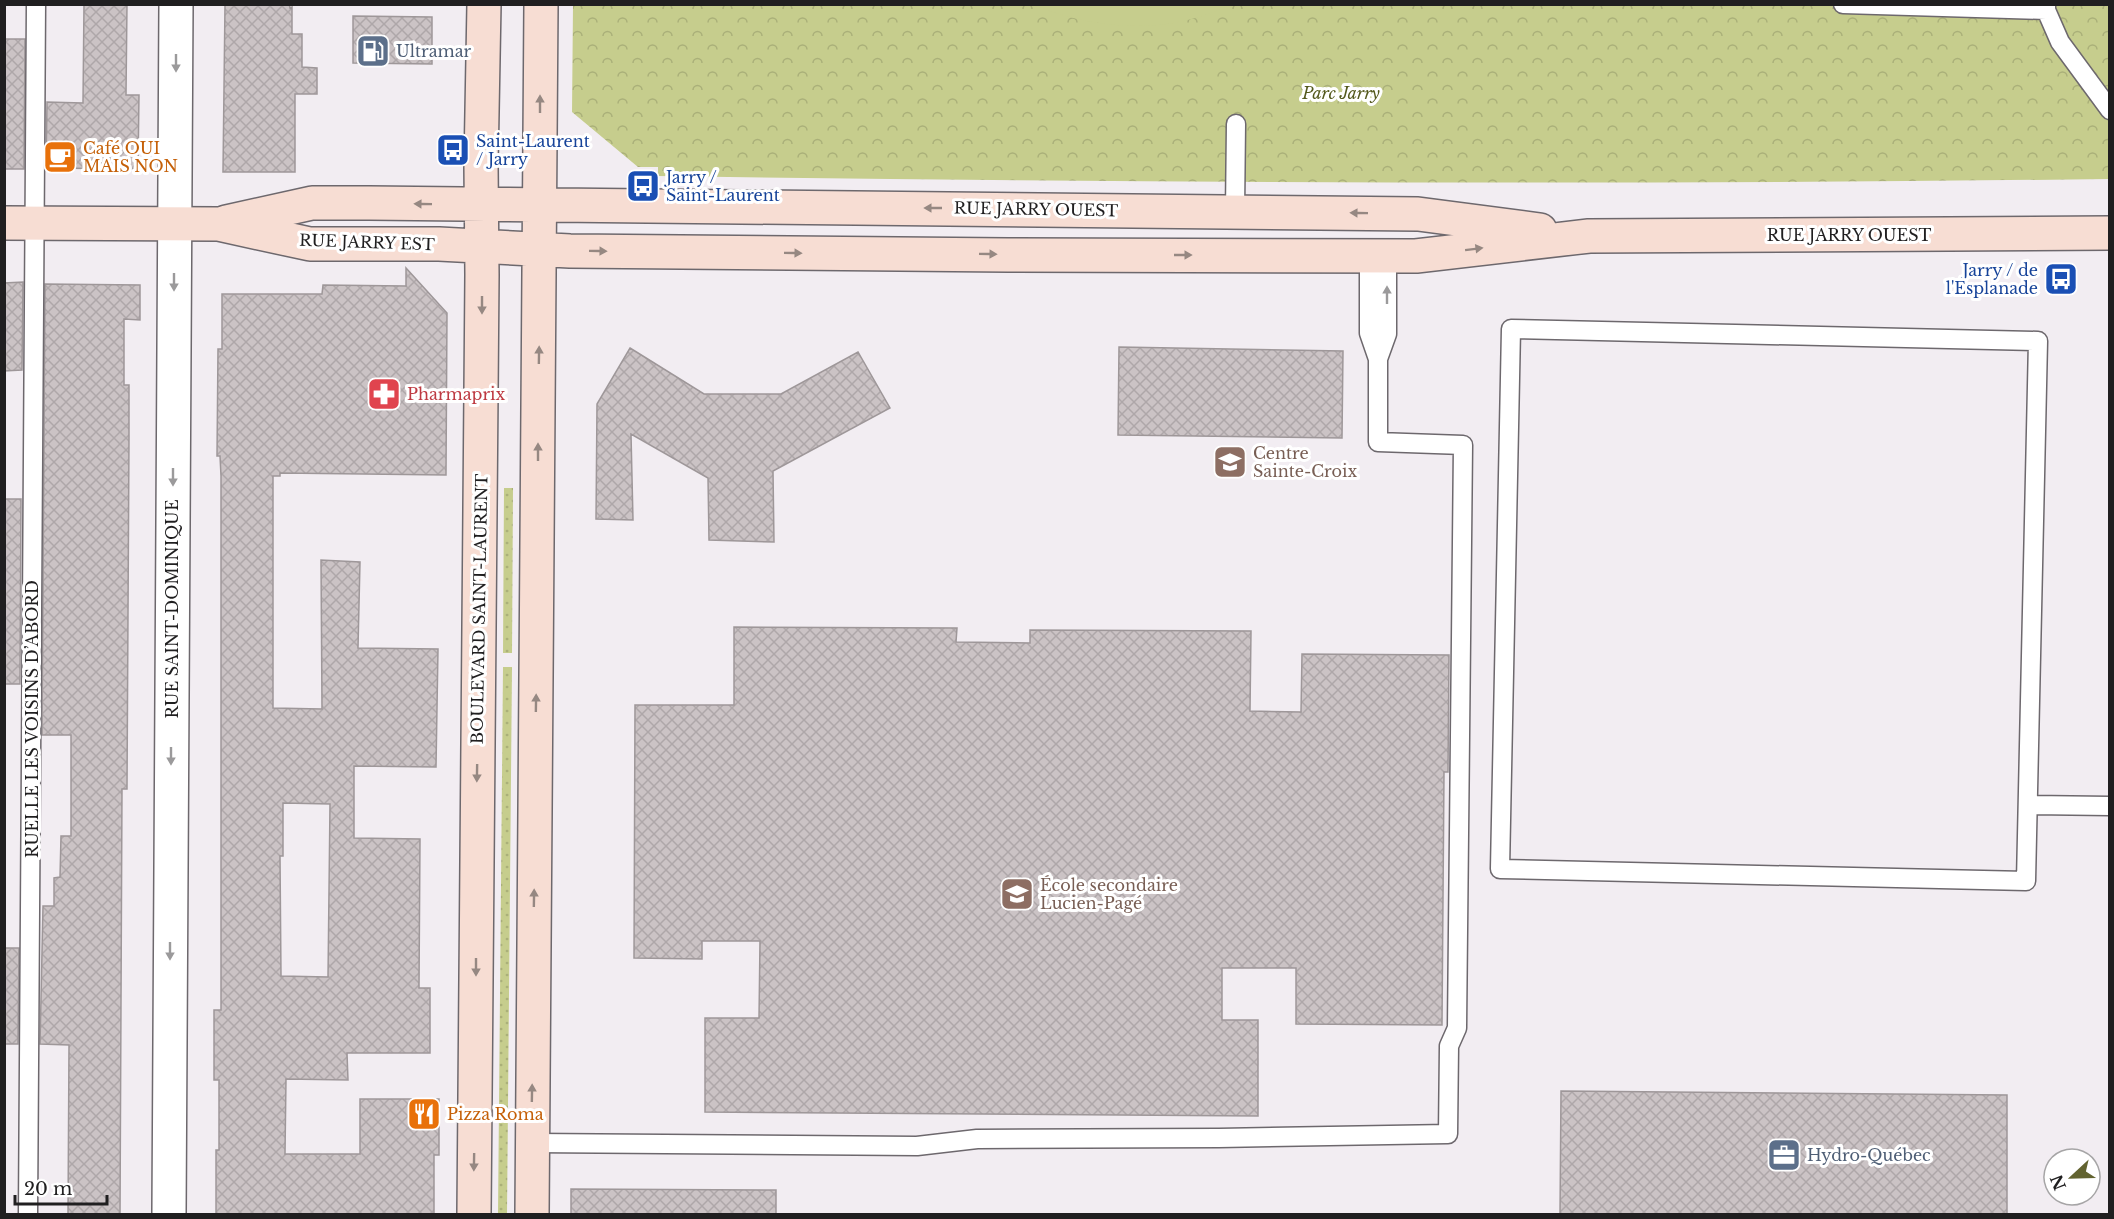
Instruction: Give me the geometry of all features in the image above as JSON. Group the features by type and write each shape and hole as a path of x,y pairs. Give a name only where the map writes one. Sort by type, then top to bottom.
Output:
{"main road":[{"name":"BOULEVARD SAINT-LAURENT","path":"474,1215 484,4"},
{"path":"532,1215 541,4"},
{"name":"RUE JARRY EST","path":"218,224 312,203 481,204"},
{"name":"RUE JARRY OUEST","path":"481,204 1418,214 1589,236"},
{"name":"RUE JARRY EST","path":"20,223 218,224 310,244 482,246"},
{"name":"RUE JARRY OUEST","path":"482,246 540,249 1008,255 1416,256 1589,236 2109,232"}],"street":[{"name":"RUE SAINT-DOMINIQUE","path":"169,1215 176,4"}],"lane":[{"name":"RUELLE LES VOISINS D’ABORD","path":"28,1215 20,223 36,4"},
{"path":"1843,4 2046,7 2060,42 2109,110"},
{"path":"1235,212 1236,123"},
{"path":"532,1143 917,1146 977,1139 1448,1134 1449,1046 1457,1028 1463,445 1378,442 1378,359 1369,333 1378,256"},
{"path":"1511,329 2038,341 2029,805 2026,881 1500,869 1511,329"},
{"path":"2029,805 2109,806"}],"green space":[{"path":"1229,4 1205,15 1181,22 1131,26 1081,20 1033,5"},
{"name":"Parc Jarry","path":"573,5 2109,5 2109,179 1384,182 658,176 658,167 638,167 572,112"},
{"path":"504,488 513,488 512,653 503,653"},
{"path":"503,667 512,667 507,1214 498,1214"}],"building":[{"path":"84,4 127,4 126,95 139,95 138,169 46,168 47,102 83,103"},
{"path":"225,4 289,4 290,8 292,7 292,34 302,34 302,67 317,68 317,94 295,94 295,172 223,172"},
{"path":"353,16 432,17 432,64 353,63"},
{"path":"4,39 25,39 24,169 4,169"},
{"path":"406,268 447,313 446,475 280,473 280,476 273,476 273,708 322,709 321,560 360,562 358,648 438,649 436,767 354,766 354,838 420,839 419,988 430,988 430,1053 347,1053 348,1080 286,1079 285,1154 360,1154 360,1099 439,1099 439,1155 434,1155 434,1215 216,1215 219,1080 214,1080 214,1010 221,1010 221,476 220,456 217,456 218,349 222,349 222,294 322,294 323,285 406,286","holes":["283,803 330,804 328,977 281,976 280,856 283,856"]},
{"path":"23,282 22,370 4,371 4,283"},
{"path":"45,284 140,285 140,320 124,319 124,385 129,385 129,439 127,789 122,789 120,1215 68,1215 69,1045 40,1044 43,906 54,906 54,878 60,877 61,836 71,836 71,735 42,735"},
{"path":"1119,347 1343,351 1342,438 1118,435"},
{"path":"630,348 704,394 781,394 858,352 890,408 773,471 774,542 709,540 708,478 631,434 633,520 596,519 597,404"},
{"path":"4,499 21,499 20,684 4,684"},
{"name":"École secondaire Lucien-Pagé","path":"734,627 957,628 956,642 1030,643 1030,630 1251,631 1250,711 1301,712 1302,654 1449,655 1448,772 1444,772 1442,1025 1296,1024 1296,968 1222,968 1222,1020 1258,1020 1258,1116 705,1112 705,1018 759,1018 760,941 702,941 702,959 634,958 635,705 734,705"},
{"path":"4,948 19,948 18,1044 4,1044"},
{"name":"Hydro-Québec","path":"1561,1091 2007,1095 2007,1215 1560,1215"},
{"path":"571,1189 776,1190 776,1215 571,1215"}],"place":[{"name":"Ultramar","path":"373,51"},
{"name":"Saint-Laurent / Jarry","path":"453,150"},
{"name":"Café OUI MAIS NON","path":"60,157"},
{"name":"Jarry / Saint-Laurent","path":"643,186"},
{"name":"Jarry / de l'Esplanade","path":"2061,279"},
{"name":"Pharmaprix","path":"384,394"},
{"name":"Centre Sainte-Croix","path":"1230,462"},
{"name":"École secondaire Lucien-Pagé","path":"1017,894"},
{"name":"Pizza Roma","path":"424,1114"},
{"name":"Hydro-Québec","path":"1784,1155"}]}
